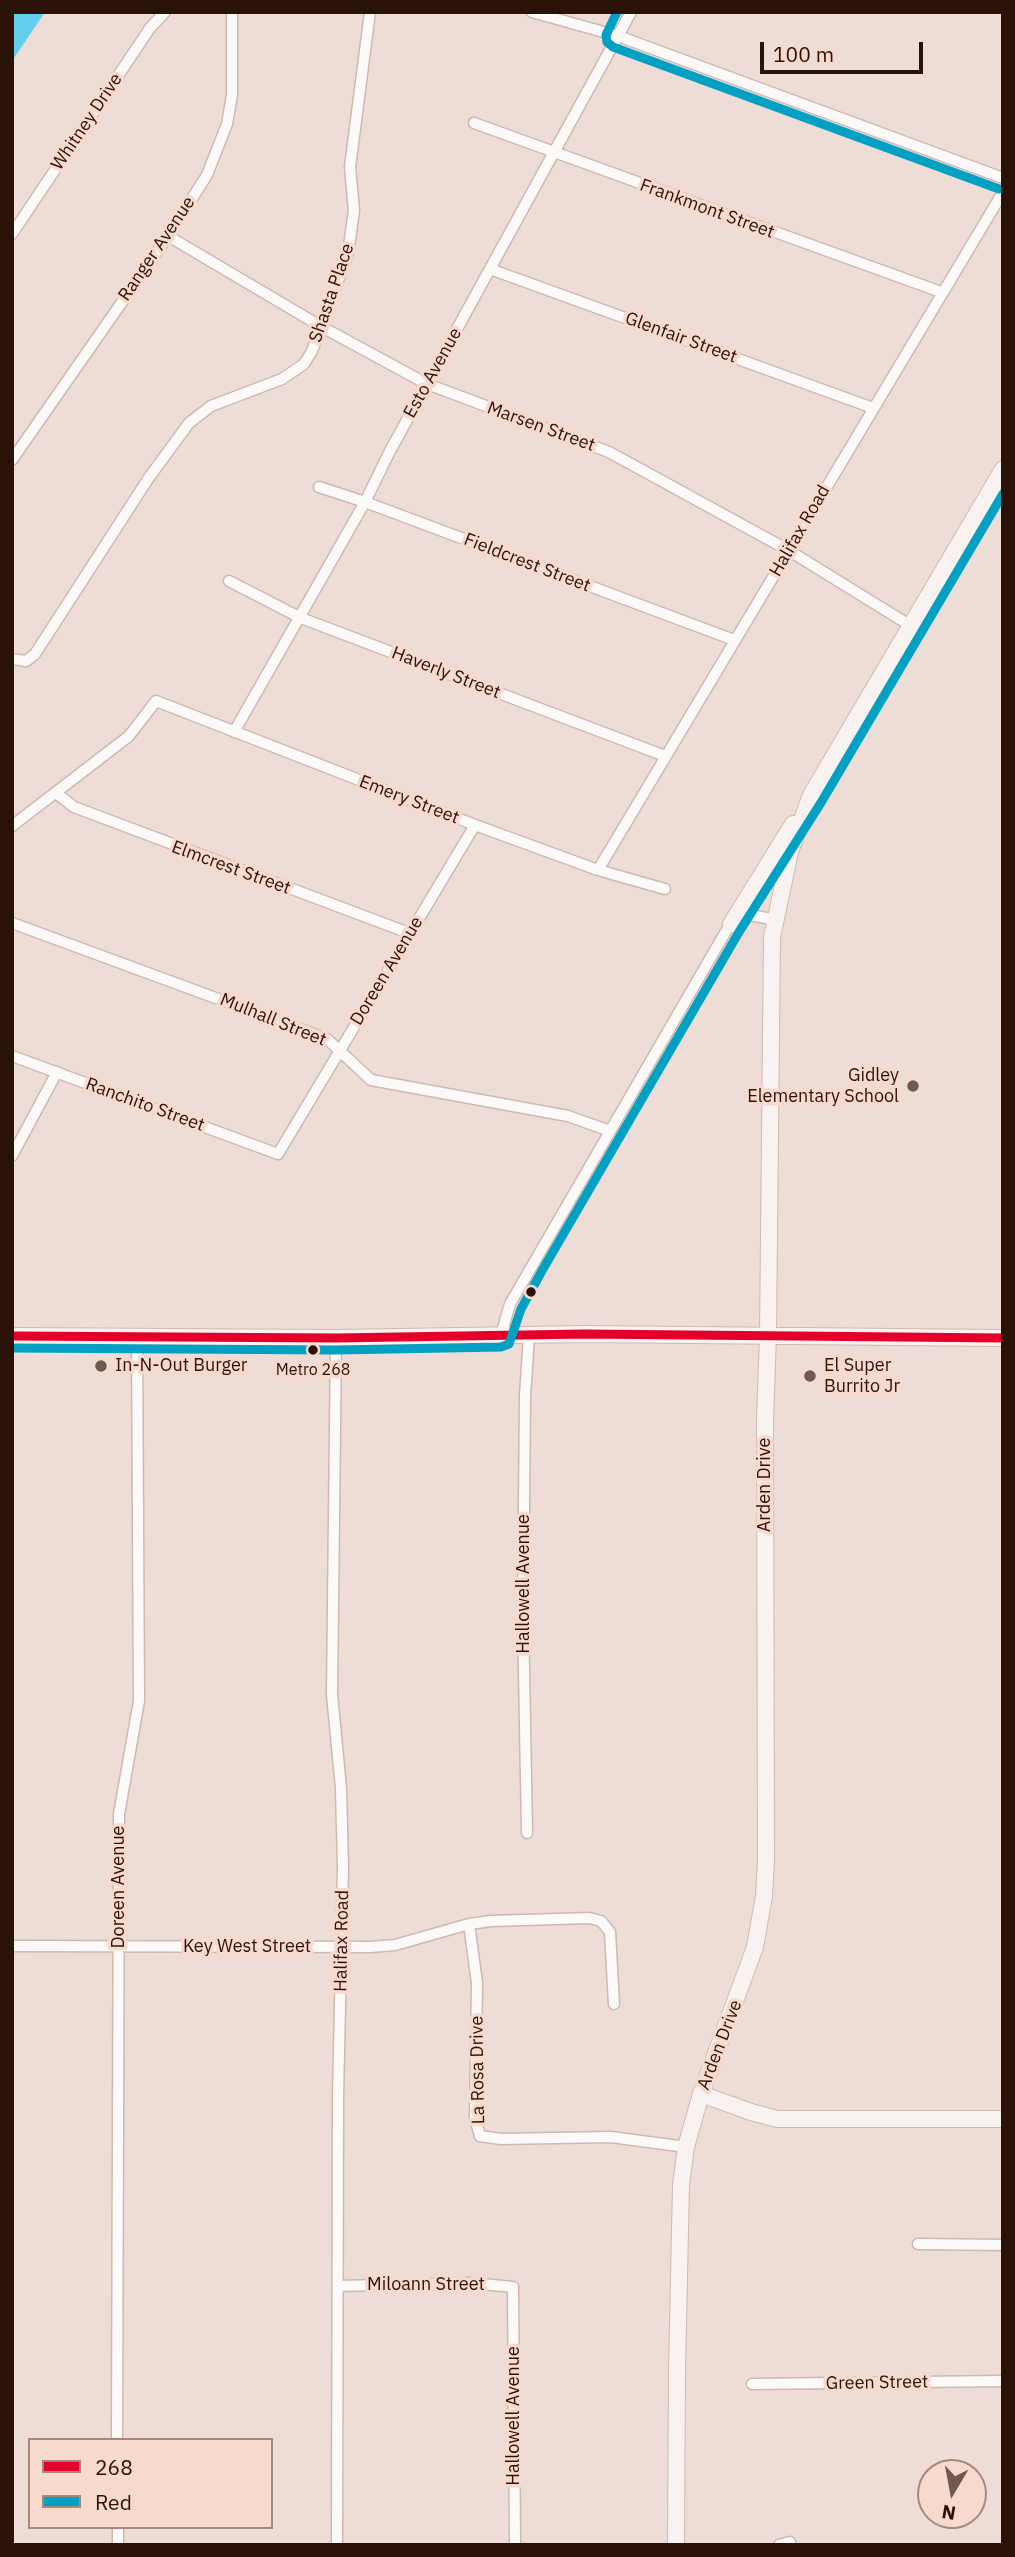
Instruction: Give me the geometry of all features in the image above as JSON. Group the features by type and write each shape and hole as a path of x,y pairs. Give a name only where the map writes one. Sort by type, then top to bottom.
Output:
{"street":[{"name":"Whitney Drive","path":"12,234 150,28 165,12"},
{"name":"Ranger Avenue","path":"13,459 168,236 207,175 227,124 232,95 232,12"},
{"name":"Shasta Place","path":"12,659 26,661 35,654 148,479 189,423 211,406 282,379 304,364 322,327 348,254 354,210 350,167 370,12"},
{"path":"532,12 618,36 1003,178"},
{"name":"Esto Avenue","path":"234,732 365,502 390,451 631,12"},
{"name":"Frankmont Street","path":"474,123 941,292"},
{"name":"Halifax Road","path":"598,870 1003,192"},
{"name":"Marsen Street","path":"168,236 322,327 428,384 609,452 788,550 911,626"},
{"name":"Glenfair Street","path":"490,269 873,408"},
{"name":"Arden Drive","path":"676,2545 681,2185 686,2147 701,2094 755,1947 763,1910 766,1860 765,1419 772,951 790,852 811,795 1003,469"},
{"name":"Fieldcrest Street","path":"319,487 734,640"},
{"name":"Haverly Street","path":"229,581 301,618 665,756"},
{"name":"Emery Street","path":"57,793 129,736 156,701 475,825 598,870 665,889"},
{"path":"12,826 57,793"},
{"name":"Elmcrest Street","path":"57,793 74,807 409,933"},
{"path":"502,1335 510,1304 731,924 811,795"},
{"name":"Doreen Avenue","path":"278,1154 475,825"},
{"path":"731,924 740,917 750,915 777,920"},
{"name":"Mulhall Street","path":"12,923 327,1039 371,1080 568,1116 610,1131"},
{"name":"Ranchito Street","path":"12,1056 278,1154"},
{"path":"12,1156 57,1072"},
{"name":"Hallowell Avenue","path":"527,1833 523,1603 524,1396 529,1335"},
{"path":"12,1336 1003,1338"},
{"name":"Doreen Avenue","path":"117,2438 119,1814 138,1701 137,1336"},
{"name":"Halifax Road","path":"336,1338 332,1695 343,1822 338,2097 337,2545"},
{"name":"Key West Street","path":"12,1946 342,1948 395,1945 469,1924 491,1921 589,1918 601,1921 610,1932 614,2004"},
{"name":"La Rosa Drive","path":"469,1924 477,1983 475,2118 480,2136 501,2139 611,2137 686,2147"},
{"path":"701,2094 777,2119 1003,2119"},
{"path":"918,2244 1003,2245"},
{"name":"Miloann Street","path":"338,2286 471,2283 513,2287"},
{"name":"Hallowell Avenue","path":"513,2287 515,2545"},
{"name":"Green Street","path":"752,2384 1003,2381"}],"water":[{"path":"12,12 45,12 12,61"}],"transit line":[{"name":"Red","path":"617,12 606,35 607,42 613,47 999,189"},
{"name":"Red","path":"12,1348 336,1350 501,1347 509,1344 521,1309 543,1269 739,932 822,801 1003,494"},
{"name":"268","path":"12,1336 336,1338 585,1334 1003,1338"}],"place":[{"name":"Gidley Elementary School","path":"913,1086"},
{"name":"Metro 268","path":"313,1350"},
{"name":"In-N-Out Burger","path":"101,1366"},
{"name":"El Super Burrito Jr","path":"810,1376"}]}
